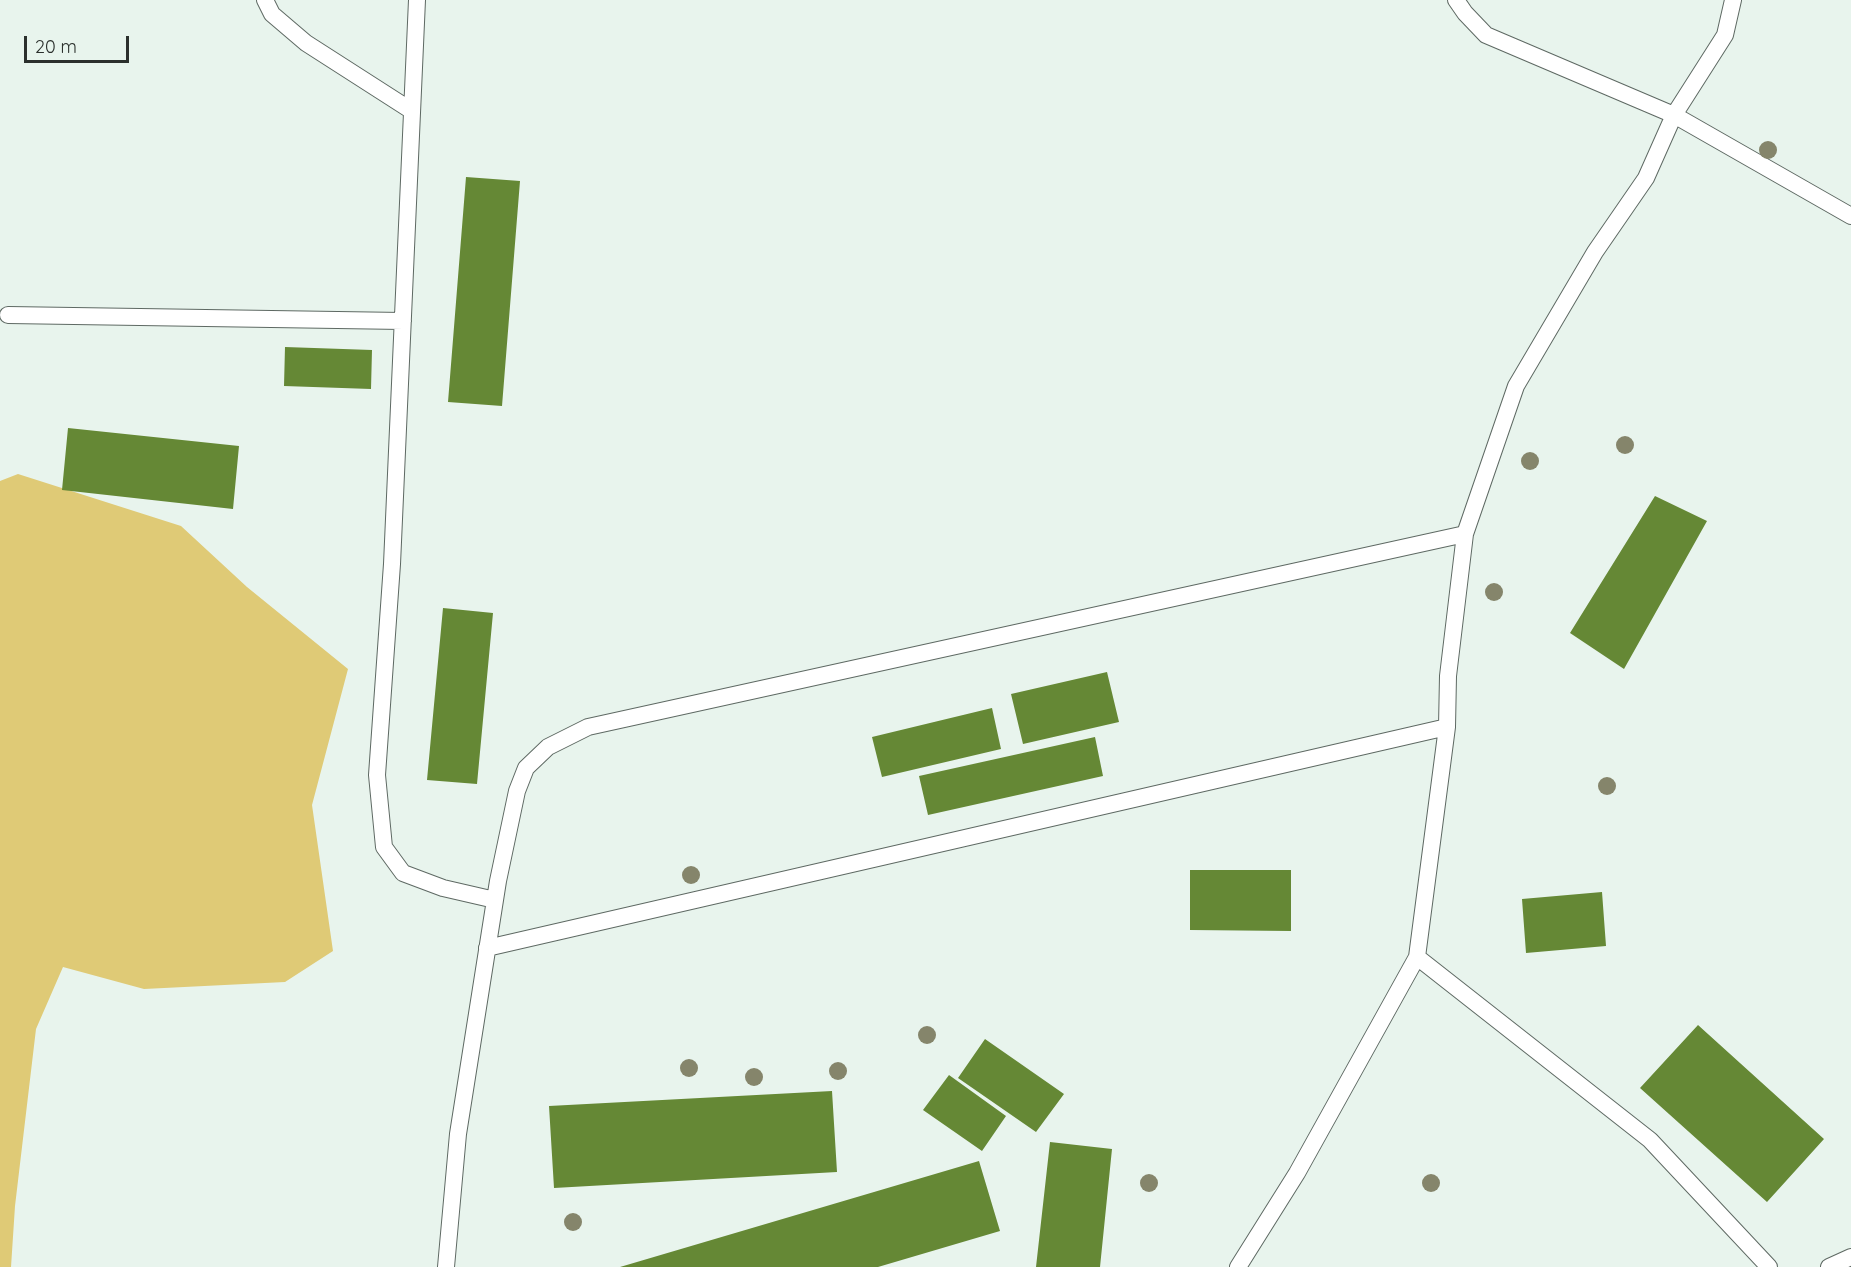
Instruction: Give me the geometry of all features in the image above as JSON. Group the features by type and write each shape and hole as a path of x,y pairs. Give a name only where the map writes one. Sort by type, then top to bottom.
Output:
{"lane":[{"path":"265,0 272,14 306,43 412,111"},
{"path":"417,0 392,564 377,775 384,847 403,873 443,888 495,900"},
{"path":"1456,0 1486,35 1674,115 1851,216"},
{"path":"1238,1267 1297,1173 1417,957 1447,727 1448,676 1465,534 1516,386 1595,252 1646,178 1674,115 1725,35 1733,0"},
{"path":"8,315 403,321"},
{"path":"446,1267 458,1134 495,900 518,790 526,768 548,747 588,727 1465,534"},
{"path":"488,948 1447,727"},
{"path":"1417,957 1650,1140 1762,1264"},
{"path":"1829,1267 1851,1257"}],"shaded area":[{"path":"18,474 181,526 247,587 348,669 312,805 333,951 285,982 144,989 63,967 36,1029 15,1206 11,1267 0,1267 0,481"}],"building":[{"path":"466,177 520,181 502,406 448,402"},
{"path":"285,347 372,350 371,389 284,386"},
{"path":"68,428 239,446 233,509 62,490"},
{"path":"1655,496 1707,521 1624,669 1570,633"},
{"path":"443,608 493,613 477,784 427,780"},
{"path":"1107,672 1119,722 1023,744 1011,694"},
{"path":"992,708 1001,749 882,777 872,737"},
{"path":"1095,737 1103,776 928,815 919,776"},
{"path":"1190,870 1291,870 1291,931 1190,930"},
{"path":"1602,892 1606,946 1526,953 1522,899"},
{"path":"1698,1025 1824,1139 1767,1202 1640,1088"},
{"path":"985,1039 1064,1094 1036,1132 958,1078"},
{"path":"949,1075 1006,1116 982,1151 923,1110"},
{"path":"832,1091 837,1172 554,1188 549,1106"},
{"path":"1050,1142 1112,1149 1100,1267 1036,1267"},
{"path":"979,1161 1000,1231 878,1267 620,1267"}]}
